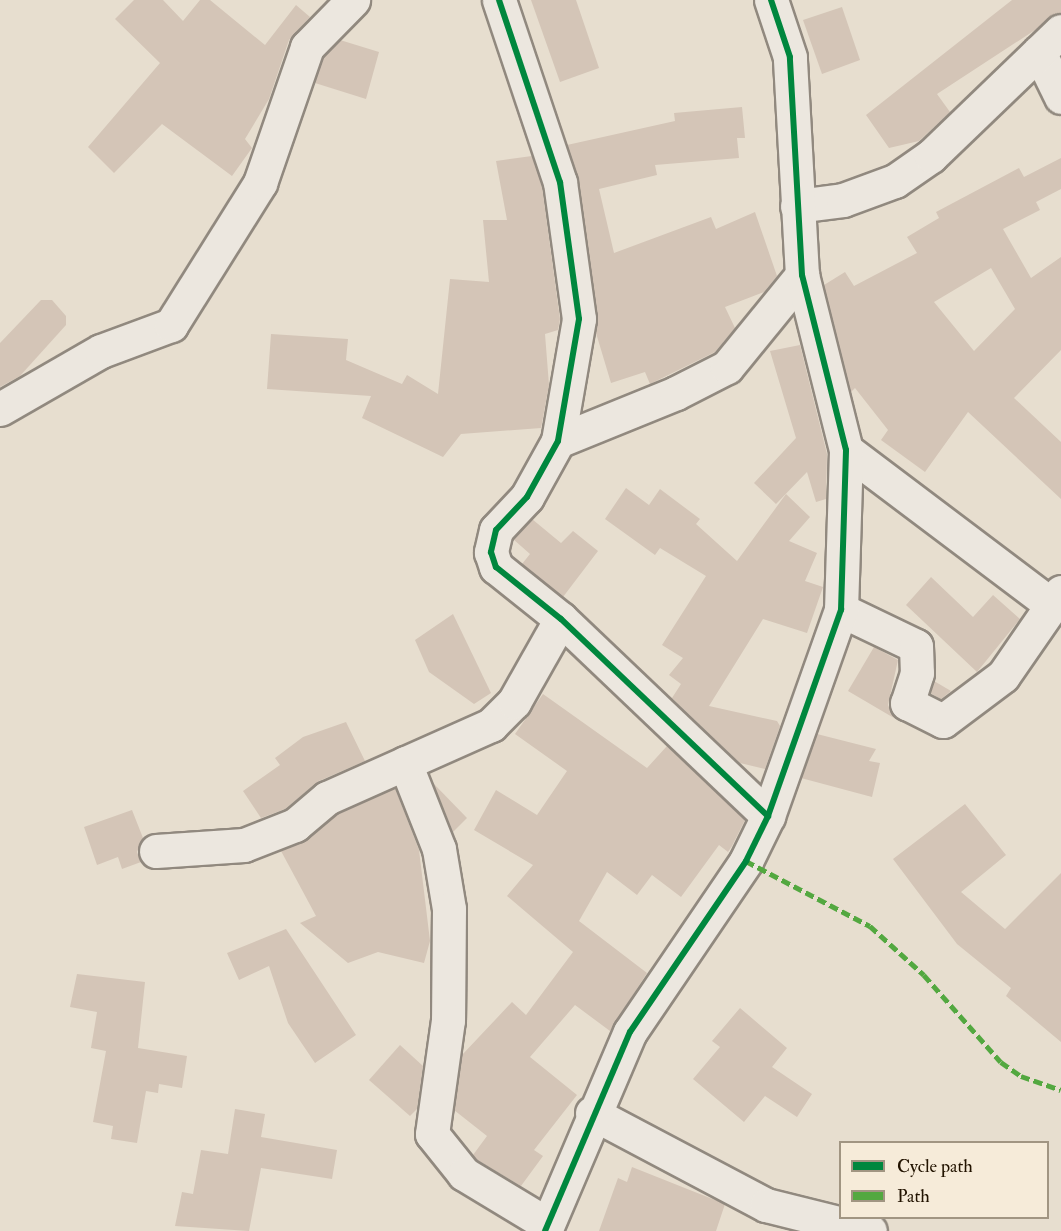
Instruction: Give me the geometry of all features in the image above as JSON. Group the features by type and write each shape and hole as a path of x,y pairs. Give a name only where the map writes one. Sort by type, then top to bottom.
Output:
{"street":[{"path":"0,409 101,351 171,325 260,183 308,47 354,0"},
{"path":"499,0 560,182 579,319 558,441 527,497 496,530 490,552 496,567 561,619 768,816"},
{"path":"405,763 439,849 449,909 448,1020 432,1134 464,1174 546,1228 592,1113 630,1032 746,861 768,816 841,610 846,450 802,275 796,206 790,57 771,0"},
{"path":"796,206 843,200 895,181 931,156 1050,41"},
{"path":"1050,41 1061,97"},
{"path":"558,441 667,398 727,367 802,275"},
{"path":"841,610 916,646 917,673 907,703 943,721 1003,676 1056,598 846,450"},
{"path":"156,850 244,845 295,825 327,798 490,725 514,702 561,619"},
{"path":"592,1113 765,1204 870,1231"}],"building":[{"path":"134,0 163,0 183,21 200,0 210,0 265,45 296,5 310,17 289,40 269,99 245,139 252,148 232,176 162,124 114,173 88,147 160,63 115,19"},
{"path":"531,0 576,0 599,68 560,82"},
{"path":"1012,0 1061,0 1061,13 937,94 950,112 919,141 889,148 866,115"},
{"path":"842,7 860,60 822,74 803,20"},
{"path":"340,40 379,52 366,99 315,83 323,57"},
{"path":"742,107 745,138 737,138 739,158 655,165 657,175 599,189 614,253 711,217 716,229 755,212 777,276 764,292 725,307 735,328 715,352 650,384 645,372 611,383 596,333 579,179 567,145 675,121 674,113"},
{"path":"532,156 542,186 560,319 558,330 545,334 549,385 541,428 461,434 443,457 362,418 371,396 267,389 271,334 348,339 346,360 402,384 407,375 438,394 450,279 489,282 483,220 507,220 496,161"},
{"path":"1061,158 1061,189 1036,202 1040,210 1003,229 1031,278 1061,257 1061,350 1014,398 1061,442 1061,499 968,412 925,472 881,440 888,430 855,388 851,392 824,285 845,272 854,286 917,253 907,237 939,218 936,212 1019,168 1024,177","holes":["991,268 1015,309 974,351 934,302"]},
{"path":"41,300 52,300 66,316 66,325 20,376 0,387 0,343"},
{"path":"800,345 827,454 826,499 816,502 807,472 776,504 754,483 796,438 770,351"},
{"path":"626,488 649,505 660,489 700,519 696,524 737,561 786,494 810,517 789,541 817,553 805,581 823,587 807,633 763,619 709,706 777,721 780,726 765,769 740,763 672,698 681,684 669,675 683,658 662,645 706,576 660,548 655,555 605,519"},
{"path":"532,519 561,543 573,531 598,551 563,597 522,564 530,554 513,539"},
{"path":"931,577 973,617 993,595 1020,619 977,672 906,605"},
{"path":"453,614 491,693 474,704 429,672 415,640"},
{"path":"874,647 898,660 888,705 894,718 848,691"},
{"path":"934,681 951,691 941,699 930,693"},
{"path":"543,694 647,768 667,746 745,820 728,852 719,845 681,897 652,875 637,895 607,872 579,921 647,973 610,1031 575,1005 530,1057 577,1095 534,1150 543,1156 521,1186 477,1160 473,1155 487,1136 454,1110 462,1055 512,1002 526,1015 573,952 507,896 533,865 474,830 496,790 537,815 567,771 515,734"},
{"path":"346,722 365,761 319,781 285,809 261,818 243,791 280,765 275,758 303,737"},
{"path":"817,734 876,749 869,761 880,763 872,797 801,778"},
{"path":"433,783 467,818 453,832"},
{"path":"395,788 419,850 430,941 424,963 378,952 348,963 300,923 316,916 281,851 307,840 337,814"},
{"path":"965,804 1006,855 961,892 1005,929 1061,873 1061,1042 1006,996 1011,988 957,944 893,859"},
{"path":"132,810 143,838 137,852 141,862 122,869 118,857 97,865 84,827"},
{"path":"286,929 356,1035 315,1063 288,1023 269,966 239,980 227,953"},
{"path":"77,974 145,982 138,1048 187,1056 182,1088 159,1084 158,1093 146,1091 137,1143 111,1139 113,1126 93,1122 106,1051 91,1048 97,1012 70,1007"},
{"path":"740,1008 787,1048 772,1067 812,1094 797,1117 765,1096 744,1122 693,1079 720,1047 712,1041"},
{"path":"400,1045 423,1066 417,1109 410,1116 369,1080"},
{"path":"235,1109 265,1114 261,1137 337,1150 332,1179 261,1168 249,1231 175,1226 182,1192 193,1194 201,1150 228,1154"},
{"path":"632,1167 725,1204 716,1231 599,1231 618,1178 627,1182"}],"marked path":[{"path":"746,861 870,926 924,975 1001,1062 1021,1076 1061,1090"}],"cycle path":[{"path":"499,0 560,182 579,319 558,441 527,497 496,530 491,552 496,567 561,619 768,816"},
{"path":"545,1231 630,1032 746,861 768,816 841,610 846,450 802,275 790,57 771,0"}]}
